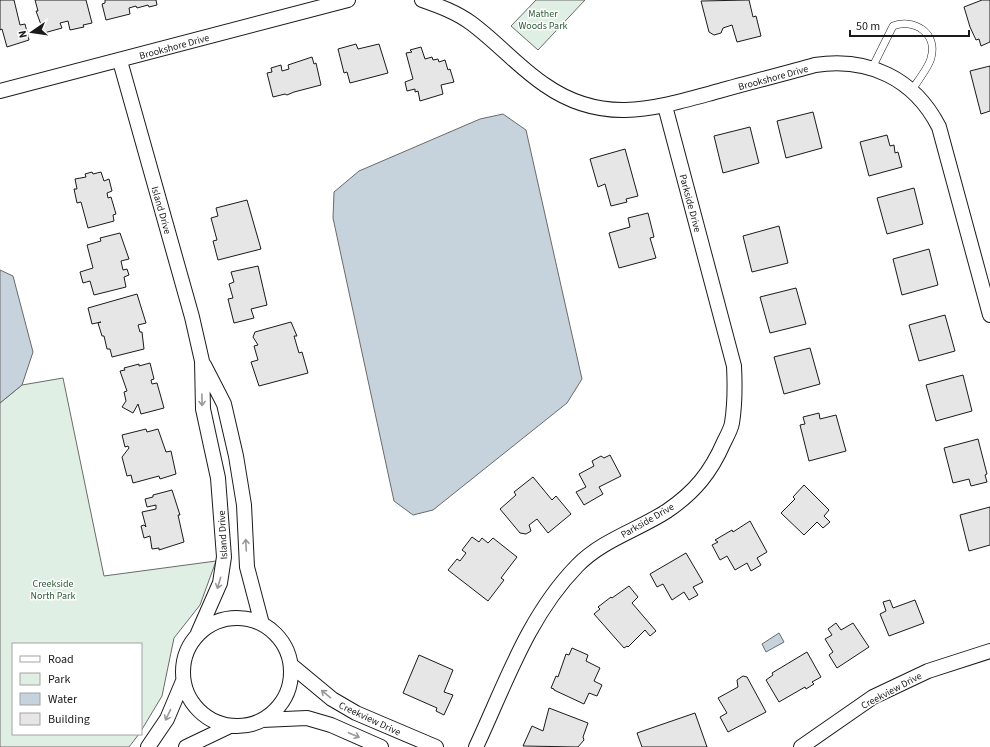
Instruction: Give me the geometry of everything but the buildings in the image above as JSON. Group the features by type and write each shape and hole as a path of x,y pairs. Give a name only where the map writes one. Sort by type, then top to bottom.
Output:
{"street":[{"name":"Brookshore Drive","path":"0,91 120,61 348,0"},
{"name":"Brookshore Drive","path":"422,0 446,8 471,23 546,86 573,100 589,105 620,111 644,110 666,106 815,65 841,62 872,68 896,79 912,91 932,113 939,127 990,315"},
{"name":"Island Drive","path":"120,61 192,317 202,361 203,409 218,478 224,557 220,583 198,633"},
{"name":"Parkside Drive","path":"476,747 533,624 553,593 578,565 614,539 667,511 696,487 714,465 732,424 736,387 734,366 666,106"},
{"name":"Island Drive","path":"202,361 224,404 236,456 244,505 247,567 262,624"},
{"path":"229,618 246,618 262,624 276,634 286,649 290,665 290,682 285,697 275,710 262,720 246,726 230,726 213,721 199,711 189,698 183,681 183,664 186,653 198,633 212,623 229,618"},
{"name":"Creekview Drive","path":"804,746 873,698 928,671 990,652"},
{"name":"Creekview Drive","path":"290,665 332,699 356,713 436,747"},
{"path":"148,747 167,719 183,681"},
{"path":"262,720 307,718 331,725 382,747"},
{"path":"186,747 230,726"}],"lane":[{"path":"872,68 893,26 902,23 913,24 925,30 931,43 931,58 912,91"}],"green space":[{"name":"Mather Woods Park","path":"536,0 585,0 538,50 511,26"},
{"name":"Creekside North Park","path":"63,378 104,576 216,561 200,605 174,638 162,696 142,729 142,643 12,643 12,735 138,735 129,747 0,747 0,403 22,385"}],"water":[{"path":"503,114 526,130 582,379 567,403 433,510 413,515 394,501 333,218 334,192 359,171 480,119"},
{"path":"0,270 13,276 33,352 22,385 0,403"},
{"path":"779,633 784,642 766,652 762,644"}]}
